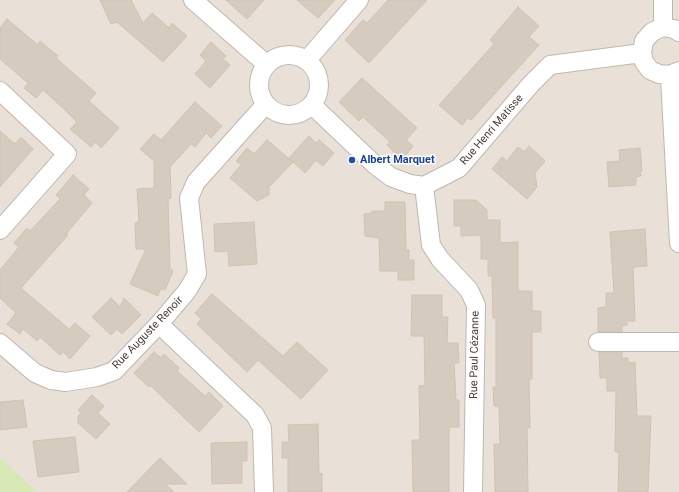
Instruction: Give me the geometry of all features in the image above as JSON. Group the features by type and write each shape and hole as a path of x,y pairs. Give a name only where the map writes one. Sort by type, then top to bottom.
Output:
{"street":[{"path":"193,0 266,64"},
{"path":"307,60 359,0"},
{"path":"663,0 671,30 652,32 644,41 642,53 644,62 650,70 659,74 674,73"},
{"name":"Rue Henri Matisse","path":"424,186 459,168 531,84 550,65 642,53"},
{"path":"287,54 298,55 307,60 315,69 319,81 318,94 312,105 302,113 289,116 276,113 265,105 260,95 258,84 260,74 266,64 276,57 287,54"},
{"path":"674,73 670,78 679,243"},
{"path":"0,91 66,154 0,230"},
{"name":"Rue Auguste Renoir","path":"0,343 35,373 51,380 66,382 96,376 114,370 159,324 187,291 197,274 189,198 196,182 265,105"},
{"path":"312,105 374,164 391,177 410,184 424,186"},
{"name":"Rue Paul Cézanne","path":"424,186 431,245 440,259 469,290 476,304 473,492"},
{"path":"159,324 255,415 262,428 264,492"},
{"path":"598,342 679,342"}],"shaded area":[{"path":"0,0 679,0 679,492 0,492"}],"green space":[{"path":"0,458 37,492 0,492"}],"building":[{"path":"100,0 131,0 143,23 152,13 169,28 172,23 187,36 163,62 117,22 111,24"},
{"path":"226,0 264,0 247,19"},
{"path":"297,0 335,0 318,18"},
{"path":"388,0 427,0 369,63 345,40 363,20 367,23"},
{"path":"518,7 539,26 529,37 539,45 471,120 468,118 462,125 439,105 494,44 490,40"},
{"path":"7,19 38,45 40,41 58,56 56,58 96,93 89,101 119,128 101,148 95,142 91,147 70,129 77,122 64,109 43,90 36,98 24,88 28,83 0,59 0,28"},
{"path":"211,42 226,56 223,59 230,65 210,88 195,74 206,61 200,55"},
{"path":"362,78 417,128 406,140 413,146 402,160 387,145 390,142 363,117 359,121 339,102"},
{"path":"195,102 222,126 211,138 206,133 195,147 191,144 170,167 171,198 168,199 169,235 170,269 173,271 165,290 161,288 158,296 130,284 146,249 136,249 135,223 139,222 137,189 154,188 154,161 140,149 154,134 161,140"},
{"path":"0,131 15,144 21,137 33,149 0,187"},
{"path":"309,136 316,143 319,140 334,153 323,166 316,160 305,173 289,158"},
{"path":"267,140 293,162 269,187 269,195 257,201 230,178 241,165 236,161 247,148 254,154"},
{"path":"529,146 545,161 535,173 537,187 527,199 492,169 502,157 507,161 518,147 524,152"},
{"path":"640,148 642,171 640,171 641,176 636,177 636,185 609,187 607,162 620,161 619,150"},
{"path":"73,175 89,189 84,195 92,203 66,234 68,235 21,288 69,329 75,323 90,336 70,359 63,352 60,355 40,337 37,341 23,329 20,334 7,324 16,313 0,298 0,270 19,247 14,243 27,228 30,231 60,199 56,195"},
{"path":"454,200 476,200 487,210 487,220 500,220 500,243 518,242 518,291 532,291 532,311 541,311 541,332 532,332 532,379 529,379 530,428 527,428 528,492 495,492 494,444 500,444 499,406 494,406 493,387 496,387 496,318 493,318 492,276 488,276 488,259 481,259 481,235 461,236 461,226 454,226"},
{"path":"385,202 405,202 406,250 409,250 409,260 414,260 414,280 398,280 398,271 380,271 379,238 365,236 364,214 372,213 372,211 385,211"},
{"path":"254,222 257,264 229,266 228,251 215,252 214,224"},
{"path":"645,229 647,266 633,267 635,321 627,321 627,325 622,326 622,332 598,332 598,308 606,307 606,293 614,293 610,232"},
{"path":"212,294 283,356 297,342 328,370 301,399 258,360 247,372 197,324 201,319 195,313"},
{"path":"412,295 442,295 442,317 448,317 447,343 458,343 459,363 454,363 456,400 459,400 459,427 449,427 449,492 413,492 412,440 420,440 419,386 425,385 424,336 411,336"},
{"path":"111,298 120,307 124,298 141,315 122,334 117,329 111,335 92,317"},
{"path":"154,352 161,358 164,354 179,368 177,371 205,396 209,392 223,406 199,432 150,385 149,387 134,373"},
{"path":"599,352 622,352 622,358 628,358 628,363 635,362 637,416 651,416 648,492 618,492 619,452 615,452 616,391 607,391 607,378 600,378"},
{"path":"92,395 104,406 98,413 110,424 96,439 78,423 78,416 81,413 78,410"},
{"path":"23,400 27,427 0,430 0,402"},
{"path":"318,424 319,474 322,473 322,492 288,492 288,458 282,458 282,442 289,442 288,425"},
{"path":"75,437 79,472 38,477 33,441"},
{"path":"247,442 247,461 242,461 242,483 212,484 211,443"},
{"path":"160,458 187,484 165,484 174,492 127,492"}],"place":[{"name":"Albert Marquet","path":"352,160"}]}
